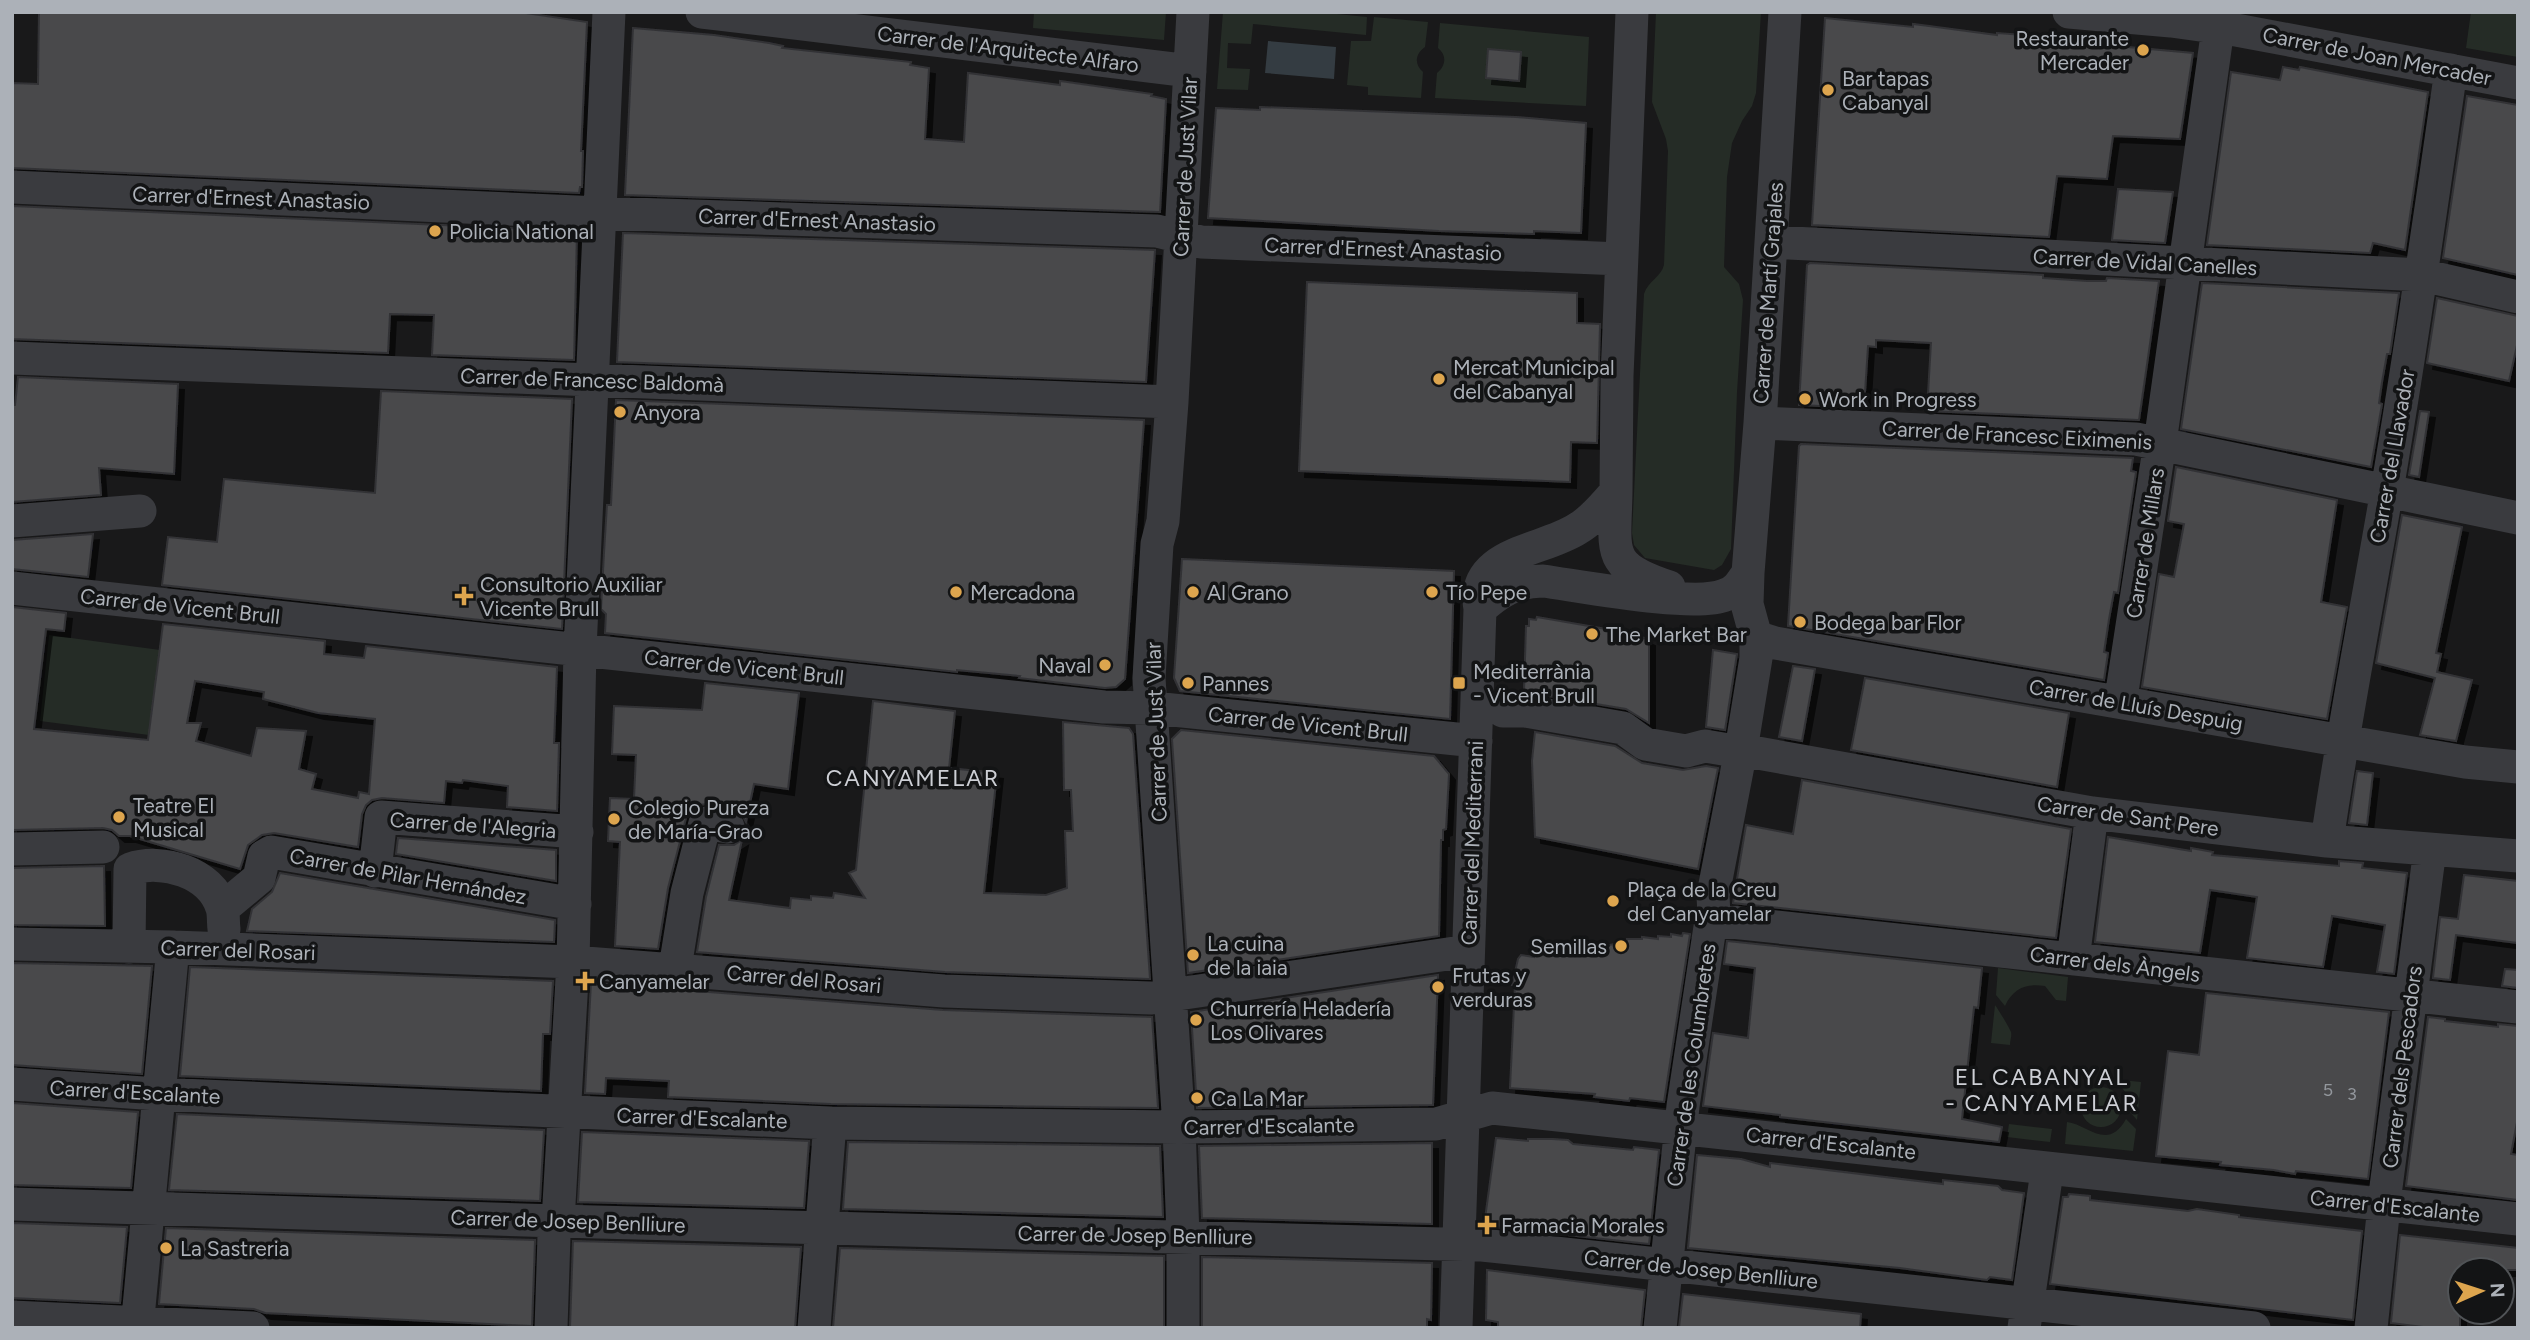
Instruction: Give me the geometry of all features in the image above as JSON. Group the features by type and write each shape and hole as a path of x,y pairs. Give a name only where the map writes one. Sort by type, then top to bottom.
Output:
{"street":[{"path":"551,1328 554,1236 558,1221 573,962 580,650 609,12"},
{"name":"Carrer de l'Arquitecte Alfaro","path":"702,12 1190,71"},
{"name":"Carrer de Just Vilar","path":"1183,1328 1179,1127 1150,678 1156,558 1163,521 1172,401 1193,12"},
{"path":"1632,12 1621,259 1615,545 1618,559 1640,578 1703,599"},
{"name":"Carrer de Martí Grajales","path":"1748,573 1760,423 1785,12"},
{"name":"Carrer de Joan Mercader","path":"2069,12 2218,28 2518,83"},
{"name":"Carrer de Millars","path":"2123,685 2218,28"},
{"name":"Carrer del Llavador","path":"2327,841 2422,275 2451,70"},
{"name":"Carrer d'Ernest Anastasio","path":"12,187 600,213 1157,231 1201,242 1621,259"},
{"name":"Carrer de Vidal Canelles","path":"1771,242 2422,275 2518,297"},
{"name":"Carrer de Francesc Baldomà","path":"12,358 1172,401"},
{"name":"Carrer de Francesc Eiximenis","path":"1760,423 2136,439 2518,518"},
{"path":"1480,610 1478,596 1481,580 1493,566 1578,529 1616,492"},
{"path":"12,521 140,511"},
{"path":"1480,610 1506,589 1525,581 1703,599 1723,596 1738,588 1748,573"},
{"name":"Carrer de les Columbretes","path":"1660,1328 1681,1127 1712,922 1713,895 1735,750 1756,658 1756,637 1746,604 1748,573"},
{"name":"Carrer de Vicent Brull","path":"12,588 1104,707 1153,708 1476,741"},
{"name":"Carrer del Mediterrani","path":"1456,1328 1480,610"},
{"name":"Carrer de Lluís Despuig","path":"1756,637 1775,643 2465,762 2518,767"},
{"name":"Carrer de Sant Pere","path":"1503,711 1623,728 1645,744 1686,751 1705,746 1735,750 2092,813 2327,841 2518,856"},
{"path":"2073,959 2092,813"},
{"name":"Carrer de l'Alegria","path":"375,871 381,817 577,832"},
{"path":"675,968 687,893 705,823 728,827"},
{"path":"12,849 103,847"},
{"name":"Carrer dels Pescadors","path":"2371,1328 2384,1204 2430,849"},
{"name":"Carrer de Pilar Hernández","path":"223,908 258,878 264,856 271,852 575,904"},
{"path":"129,947 130,869 141,865 166,867 189,873 206,883 223,908 223,949"},
{"name":"Carrer dels Àngels","path":"1712,922 2518,1007"},
{"name":"Carrer del Rosari","path":"12,944 173,947 573,962 944,991 1151,998 1468,951"},
{"path":"137,1325 173,947"},
{"name":"Carrer d'Escalante","path":"12,1084 158,1094 830,1123 1179,1127 1436,1124 1492,1108 2518,1219"},
{"path":"814,1328 830,1123"},
{"path":"2026,1316 2045,1185"},
{"name":"Carrer de Josep Benlliure","path":"12,1204 1459,1244 1666,1265 2026,1316 2254,1328"},
{"path":"12,1317 137,1325 253,1328"}],"shaded area":[{"path":"1034,12 1166,12 1164,40 1033,28"},
{"path":"1223,12 1317,12 1367,17 1366,35 1253,24 1251,44 1228,43 1227,68 1250,69 1248,90 1217,89"},
{"path":"1656,12 1761,12 1756,93 1732,143 1727,177 1724,267 1739,284 1743,300 1731,549 1722,565 1714,570 1645,558 1634,545 1632,533 1644,294 1664,265 1668,151 1652,102"},
{"path":"2471,12 2518,12 2518,57 2466,48"},
{"path":"1374,17 1428,22 1425,47 1417,59 1423,72 1421,98 1368,95 1368,87 1347,85 1351,41 1371,41"},
{"path":"1440,23 1589,37 1586,106 1435,98 1437,73 1444,60 1438,48"},
{"path":"1268,41 1336,47 1334,79 1265,73"},
{"path":"49,635 160,650 149,735 40,721"},
{"path":"1998,968 2068,977 2066,1001 2056,1000 2045,986 2032,985 2016,991 2005,1006 1996,995"},
{"path":"1995,1005 2011,1032 2010,1045 1991,1043"},
{"path":"2121,1080 2141,1082 2137,1120 2129,1111 2128,1096 2120,1085"},
{"path":"2101,1087 2115,1093 2121,1107 2115,1121 2101,1127 2087,1121 2081,1107 2087,1093"},
{"path":"2126,1119 2136,1129 2133,1151 2065,1144 2067,1122 2105,1135 2119,1129"},
{"path":"2009,1124 2052,1129 2050,1142 2007,1137"}],"building":[{"path":"39,12 519,12 587,22 582,187 579,193 12,168 12,83 38,84"},
{"path":"1825,18 1913,27 1913,24 1997,35 2067,38 2073,42 2193,53 2180,139 2113,136 2107,179 2057,176 2049,237 1812,225"},
{"path":"633,28 714,35 769,43 783,46 782,48 911,62 910,65 929,68 925,139 964,142 968,73 1060,85 1060,81 1152,94 1151,96 1166,99 1160,212 625,195"},
{"path":"1488,49 1521,52 1519,81 1486,78"},
{"path":"2283,67 2299,70 2300,67 2428,92 2405,250 2373,243 2370,253 2207,245 2231,72 2280,80"},
{"path":"2467,96 2518,105 2518,275 2443,258"},
{"path":"1260,107 1516,117 1586,123 1581,233 1439,231 1208,218 1216,108 1260,110"},
{"path":"2118,189 2173,192 2165,243 2112,240"},
{"path":"12,206 577,231 574,360 432,355 434,315 390,314 388,353 12,339"},
{"path":"623,233 1155,250 1146,382 617,362"},
{"path":"1810,263 2043,275 2043,278 2087,281 2106,281 2107,278 2159,281 2139,420 1927,411 1931,343 1876,340 1876,347 1868,346 1864,408 1799,405 1807,265"},
{"name":"Mercat Municipal del Cabanyal","path":"1307,282 1577,293 1577,323 1600,324 1597,443 1571,442 1570,482 1299,471"},
{"path":"2202,283 2399,293 2390,354 2387,354 2382,382 2379,403 2382,404 2371,467 2181,429"},
{"path":"2437,298 2518,316 2518,341 2509,381 2427,363"},
{"path":"18,377 178,384 174,474 99,468 101,495 12,502 12,405 15,405"},
{"path":"381,391 572,399 562,629 162,585 168,537 217,542 224,479 375,493"},
{"path":"616,400 1144,420 1125,679 1116,687 1105,688 1019,678 1020,676 957,672 605,633 606,614 601,609 607,505 611,505"},
{"path":"2420,411 2429,412 2419,477 2409,475"},
{"path":"1801,444 2133,458 2131,471 2136,472 2118,593 2114,592 2109,619 2104,652 2108,653 2104,680 1788,626"},
{"path":"2176,467 2337,500 2321,602 2347,607 2327,719 2142,687 2159,574 2174,577 2184,524 2168,521"},
{"path":"2402,515 2462,527 2436,653 2441,654 2437,672 2472,680 2456,741 2420,735 2435,678 2376,663"},
{"path":"93,534 88,577 12,569 12,540"},
{"path":"1182,559 1454,571 1450,719 1180,691 1174,678"},
{"path":"12,607 66,613 64,631 46,629 34,729 148,740 163,624 325,641 324,654 364,658 366,646 557,667 554,743 559,743 557,811 507,807 508,786 463,780 462,783 446,781 444,803 382,798 372,800 362,814 358,847 274,833 262,835 248,845 240,869 130,836 119,836 112,830 103,828 12,830","holes":["195,681 264,692 263,699 318,713 375,719 369,794 359,792 358,798 312,789 316,774 299,769 306,731 257,728 251,756 196,741 201,723 187,723"]},
{"path":"1537,617 1635,634 1649,640 1649,723 1626,709 1524,692 1526,626 1529,626 1529,619 1536,620"},
{"path":"1713,650 1737,654 1725,730 1706,727"},
{"path":"1793,666 1815,669 1802,741 1779,737"},
{"path":"1865,678 2069,713 2057,787 1851,750"},
{"path":"705,683 799,693 788,789 754,784 746,822 741,813 731,808 708,804 691,809 686,818 668,888 658,949 615,946 620,842 608,841 610,798 634,799 636,755 612,754 614,706 702,710"},
{"path":"873,701 955,711 949,768 997,773 984,893 1046,895 1067,888 1065,831 1073,831 1071,790 1064,790 1063,722 1129,728 1133,734 1150,979 945,972 697,952 706,897 719,845 734,845 742,840 729,900 790,908 791,898 833,898 834,893 865,898 849,873 856,870"},
{"path":"1181,730 1434,756 1449,774 1446,829 1443,830 1441,840 1439,936 1188,973 1172,739"},
{"path":"1535,732 1615,746 1642,763 1683,770 1706,766 1718,768 1698,869 1535,837 1532,761"},
{"path":"2357,771 2373,773 2367,825 2349,823"},
{"path":"1802,780 2071,829 2056,938 1733,903 1746,825 1793,834"},
{"path":"2108,837 2191,851 2191,848 2213,852 2212,855 2339,866 2339,861 2363,863 2362,868 2407,873 2394,974 2377,972 2385,925 2332,916 2323,967 2247,958 2257,897 2210,890 2200,953 2095,942"},
{"path":"398,838 556,850 556,881 396,854"},
{"path":"104,866 105,926 12,925 12,868"},
{"path":"280,873 555,920 554,942 247,931 252,909 272,892"},
{"path":"2464,875 2518,881 2518,943 2456,935 2450,980 2433,978 2440,917 2458,919"},
{"path":"1683,933 1690,934 1664,1102 1630,1098 1629,1101 1594,1097 1595,1094 1510,1088 1515,985 1512,985 1521,955 1534,957 1534,953 1545,955 1546,951 1568,952 1569,948 1580,950 1627,942 1627,939 1658,939 1658,936 1682,936"},
{"path":"1727,941 1982,968 1978,1008 1974,1007 1962,1119 2002,1127 1999,1142 1703,1106 1713,1033 1748,1038 1755,968 1724,964"},
{"path":"12,963 152,966 142,1074 12,1065"},
{"path":"190,967 553,981 550,1034 543,1034 541,1091 180,1076"},
{"path":"2505,969 2518,970 2518,988 2502,986"},
{"path":"1438,975 1433,1105 1197,1108 1191,1012"},
{"path":"591,983 943,1010 1152,1017 1158,1108 831,1104 668,1097 669,1081 606,1078 605,1094 585,1093"},
{"path":"2206,993 2389,1012 2368,1179 2296,1171 2295,1174 2220,1165 2221,1162 2156,1156 2168,1051 2199,1055"},
{"path":"2428,1017 2498,1027 2498,1024 2518,1026 2518,1117 2511,1154 2518,1155 2518,1200 2406,1186"},
{"path":"12,1103 138,1112 131,1188 12,1185"},
{"path":"177,1114 544,1130 540,1201 169,1190"},
{"path":"582,1132 809,1141 804,1208 578,1202"},
{"path":"1496,1138 1528,1141 1568,1140 1573,1144 1659,1150 1649,1244 1484,1226"},
{"path":"848,1142 1160,1146 1163,1217 843,1209"},
{"path":"1432,1143 1432,1224 1202,1218 1199,1146"},
{"path":"1697,1155 1741,1159 1770,1167 1770,1163 1943,1184 1943,1180 1998,1186 2002,1190 2024,1193 2012,1280 1990,1277 1987,1280 1900,1268 1688,1248"},
{"path":"2069,1194 2090,1196 2090,1200 2188,1211 2197,1209 2239,1217 2362,1231 2353,1320 2050,1284 2063,1197 2068,1197"},
{"path":"12,1223 127,1227 120,1303 12,1298"},
{"path":"166,1228 535,1240 532,1326 265,1313 254,1309 159,1304"},
{"path":"2400,1235 2518,1248 2518,1270 2516,1256 2446,1256 2446,1326 2460,1328 2391,1323"},
{"path":"573,1241 801,1247 795,1328 570,1328"},
{"path":"840,1248 1164,1256 1164,1328 833,1328"},
{"path":"1202,1257 1432,1263 1431,1320 1427,1319 1427,1328 1202,1328"},
{"path":"1487,1270 1645,1290 1641,1328 1498,1328 1498,1322 1486,1320"},
{"path":"1683,1294 1861,1314 1860,1328 1679,1328"}],"place":[{"name":"Restaurante Mercader","path":"2143,50"},
{"name":"Bar tapas Cabanyal","path":"1828,90"},
{"name":"Policia National","path":"435,231"},
{"name":"Mercat Municipal del Cabanyal","path":"1439,379"},
{"name":"Work in Progress","path":"1805,399"},
{"name":"Anyora","path":"620,412"},
{"name":"Mercadona","path":"956,592"},
{"name":"Al Grano","path":"1193,592"},
{"name":"Tío Pepe","path":"1432,592"},
{"name":"Consultorio Auxiliar Vicente Brull","path":"464,596"},
{"name":"Bodega bar Flor","path":"1800,622"},
{"name":"The Market Bar","path":"1592,634"},
{"name":"Naval","path":"1105,665"},
{"name":"Pannes","path":"1188,683"},
{"name":"Mediterrània - Vicent Brull","path":"1459,683"},
{"name":"Teatre El Musical","path":"119,817"},
{"name":"Colegio Pureza de María-Grao","path":"614,819"},
{"name":"Plaça de la Creu del Canyamelar","path":"1613,901"},
{"name":"Semillas","path":"1621,946"},
{"name":"La cuina de la iaia","path":"1193,955"},
{"name":"Canyamelar","path":"585,981"},
{"name":"Frutas y verduras","path":"1438,987"},
{"name":"Churrería Heladería Los Olivares","path":"1196,1020"},
{"name":"Ca La Mar","path":"1197,1098"},
{"name":"Farmacia Morales","path":"1487,1225"},
{"name":"La Sastreria","path":"166,1248"}],"district":[{"name":"CANYAMELAR","path":"913,778"},
{"name":"EL CABANYAL - CANYAMELAR","path":"2042,1090"}]}
